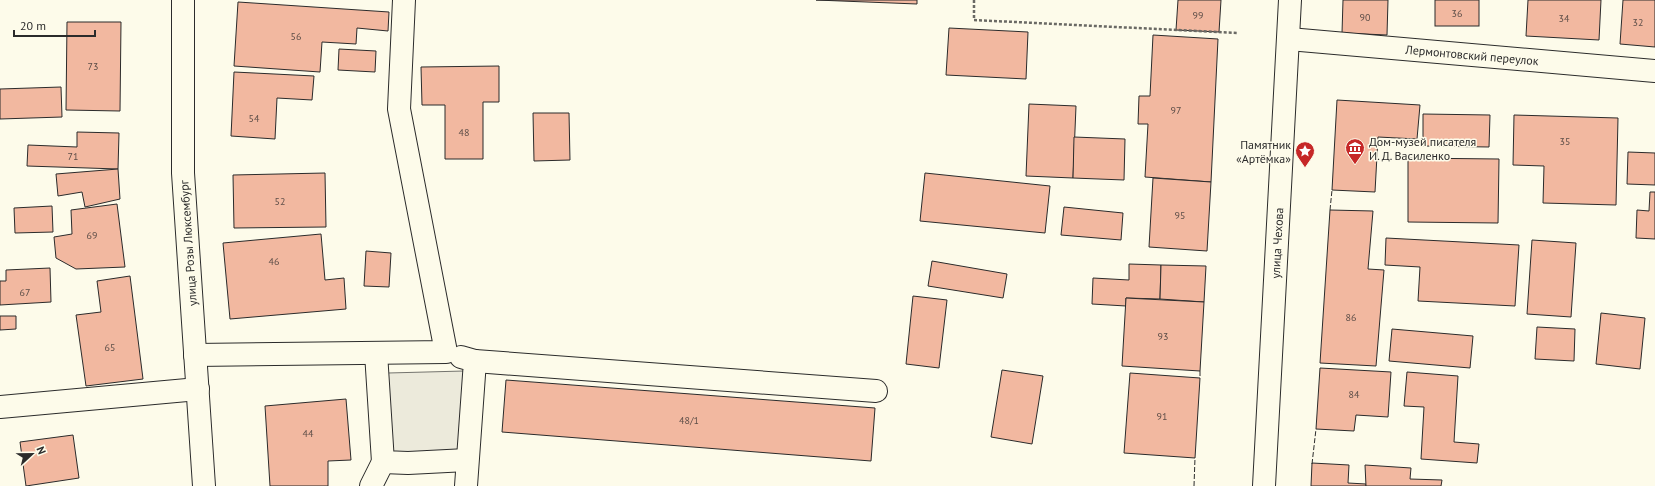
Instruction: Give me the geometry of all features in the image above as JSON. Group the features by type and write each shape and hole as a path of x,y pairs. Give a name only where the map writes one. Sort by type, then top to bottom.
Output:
{"street":[{"name":"улица Розы Люксембург","path":"184,0 183,173 204,486"},
{"path":"404,0 399,109 446,352"},
{"name":"улица Чехова","path":"1264,486 1290,0"},
{"name":"Лермонтовский переулок","path":"1289,40 1655,71"},
{"path":"196,356 446,352 475,361 876,391"},
{"path":"371,486 383,462 376,353"},
{"path":"466,486 475,361"},
{"path":"0,407 198,389"},
{"path":"383,462 408,463 467,460"}],"path":[{"path":"974,0 974,20 1238,33"}],"shaded area":[{"path":"464,371 461,454 393,453 388,373"}],"building":[{"path":"816,0 917,0 917,4"},
{"path":"1178,0 1221,0 1219,32 1176,30"},
{"path":"1343,0 1388,0 1387,35 1342,33"},
{"path":"1435,0 1479,0 1479,26 1435,26"},
{"path":"1528,0 1601,0 1599,40 1526,36"},
{"path":"1623,0 1655,0 1655,47 1620,44"},
{"path":"238,2 389,12 388,31 357,28 356,44 322,42 320,72 234,66"},
{"path":"67,22 121,22 120,111 66,110"},
{"path":"949,28 1028,32 1026,79 946,75"},
{"path":"1153,35 1218,39 1211,182 1145,177 1148,124 1138,124 1139,96 1150,96"},
{"path":"339,49 376,51 375,72 338,70"},
{"path":"499,66 499,102 483,102 483,159 445,159 445,105 422,105 421,67"},
{"path":"234,72 314,76 312,100 277,98 275,139 231,136"},
{"path":"61,87 62,117 0,119 0,89"},
{"name":"Дом-музей писателя И. Д. Василенко","path":"1337,100 1420,105 1417,139 1378,137 1375,192 1332,190"},
{"path":"1029,104 1076,106 1073,178 1026,176"},
{"path":"533,113 569,113 570,160 534,161"},
{"path":"1423,114 1490,115 1489,147 1423,146"},
{"path":"1514,115 1618,118 1616,205 1543,203 1544,166 1513,165"},
{"path":"77,132 119,133 118,169 27,166 28,145 77,147"},
{"path":"1074,137 1125,139 1124,180 1073,178"},
{"path":"1628,152 1655,153 1655,185 1627,184"},
{"path":"1408,158 1499,159 1498,223 1408,222"},
{"path":"118,169 120,199 85,207 82,192 58,196 56,174"},
{"path":"325,173 326,227 234,228 233,175"},
{"path":"925,173 1050,186 1045,233 920,221"},
{"path":"1153,178 1211,182 1207,251 1149,247"},
{"path":"1650,192 1655,192 1655,239 1636,238 1637,210 1649,211"},
{"path":"117,204 125,267 76,269 56,258 54,237 72,234 71,210"},
{"path":"52,206 53,232 15,233 14,208"},
{"path":"1064,207 1123,213 1121,240 1061,235"},
{"path":"1330,210 1373,211 1368,269 1384,270 1376,366 1320,363"},
{"path":"321,234 325,280 344,278 346,309 230,319 223,243"},
{"path":"1386,238 1519,245 1515,306 1418,301 1420,267 1385,265"},
{"path":"1532,240 1576,243 1571,317 1527,314"},
{"path":"366,251 391,253 389,287 364,286"},
{"path":"932,261 1007,274 1003,298 928,286"},
{"path":"1129,264 1161,265 1160,299 1126,298 1126,306 1092,304 1093,278 1129,280"},
{"path":"1161,265 1206,266 1204,302 1160,299"},
{"path":"50,268 51,302 0,305 0,281 6,281 6,270"},
{"path":"130,276 143,379 86,386 76,315 101,312 97,281"},
{"path":"913,296 947,300 939,368 906,364"},
{"path":"1126,298 1204,302 1200,371 1122,366"},
{"path":"1601,313 1645,318 1640,369 1596,364"},
{"path":"0,316 16,316 16,329 0,330"},
{"path":"1537,327 1575,329 1574,361 1535,359"},
{"path":"1392,329 1473,336 1470,368 1389,361"},
{"path":"1320,368 1391,372 1388,417 1356,415 1354,431 1316,429"},
{"path":"1002,370 1043,376 1032,444 991,437"},
{"path":"1407,372 1458,376 1454,442 1479,444 1477,463 1421,459 1424,407 1404,406"},
{"path":"1130,373 1200,378 1195,458 1124,453"},
{"path":"506,380 875,408 871,461 502,432"},
{"path":"346,399 351,460 328,461 328,486 270,486 265,406"},
{"path":"73,435 79,478 26,486 20,442"},
{"path":"1312,463 1349,465 1348,483 1366,484 1366,486 1311,486"},
{"path":"1365,465 1411,468 1410,479 1442,480 1441,486 1366,486"}],"fence":[{"path":"1330,210 1332,190"},
{"path":"1200,371 1200,378"},
{"path":"1312,464 1316,429"},
{"path":"1194,486 1195,458"}],"place":[{"name":"Дом-музей писателя И. Д. Василенко","path":"1355,165"},
{"name":"Памятник «Артёмка»","path":"1305,168"}]}
